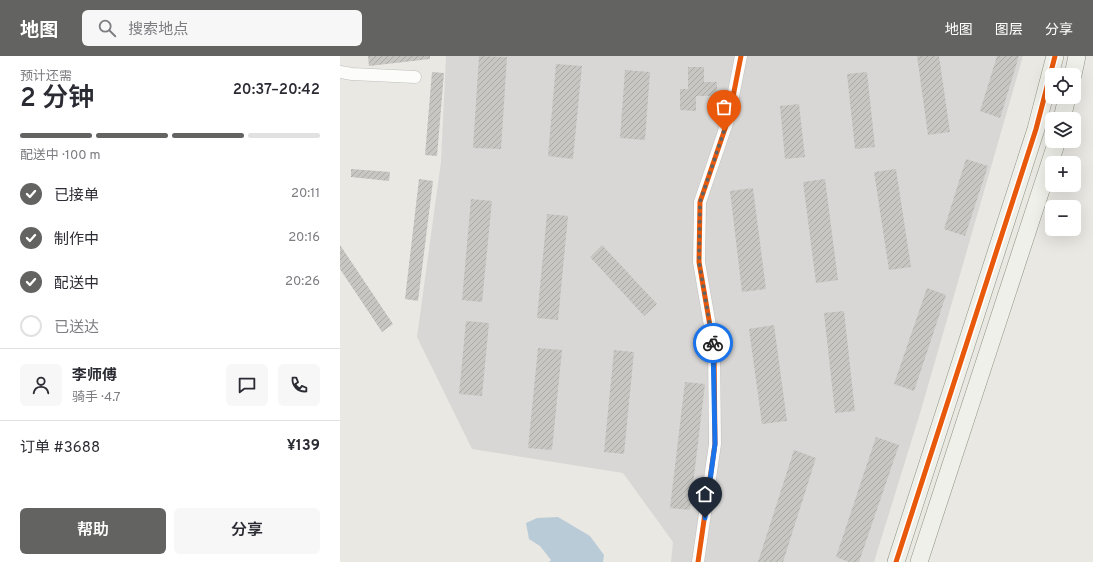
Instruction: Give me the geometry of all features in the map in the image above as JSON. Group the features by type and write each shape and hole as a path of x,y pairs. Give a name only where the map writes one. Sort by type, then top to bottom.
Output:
{"street":[{"path":"698,562 715,444 714,349 699,262 700,202 729,117 741,56"},
{"path":"896,562 1036,129 1055,56"},
{"path":"1074,68 1077,56"},
{"path":"340,72 415,77"},
{"path":"919,562 1055,148"}],"shaded area":[{"path":"446,56 1023,56 921,410 874,562 671,562 673,542 623,473 472,449 417,337 441,162"}],"water":[{"path":"558,517 590,536 604,555 603,562 549,562 551,560 540,546 529,539 526,523 537,518"}],"building":[{"path":"368,56 430,56 430,59 369,66"},
{"path":"479,56 507,57 501,149 473,148"},
{"path":"917,56 939,56 950,132 928,135"},
{"path":"997,56 1019,56 1000,118 980,111"},
{"path":"556,64 582,66 573,159 548,156"},
{"path":"688,67 704,67 704,82 717,82 717,96 696,96 696,111 680,110 680,89 688,89"},
{"path":"625,70 650,72 645,140 620,138"},
{"path":"432,72 444,73 437,156 425,155"},
{"path":"867,72 875,147 855,149 847,74"},
{"path":"799,104 805,157 785,159 780,106"},
{"path":"966,159 988,166 965,236 944,229"},
{"path":"351,169 390,172 389,181 351,177"},
{"path":"896,169 911,267 889,270 874,172"},
{"path":"419,179 433,181 418,301 405,299"},
{"path":"825,179 838,280 816,283 803,182"},
{"path":"753,188 766,289 742,292 730,191"},
{"path":"471,199 492,201 482,302 462,300"},
{"path":"547,214 568,216 558,320 537,318"},
{"path":"340,245 393,324 382,332 340,269"},
{"path":"602,245 657,304 644,316 590,257"},
{"path":"927,288 946,295 914,391 894,384"},
{"path":"844,311 855,411 835,413 824,313"},
{"path":"466,321 489,323 482,396 459,394"},
{"path":"774,325 787,421 762,424 749,329"},
{"path":"538,348 562,350 552,450 528,448"},
{"path":"614,350 634,352 624,454 604,452"},
{"path":"685,382 705,384 690,510 670,508"},
{"path":"876,437 899,445 859,562 849,562 836,557"},
{"path":"794,450 816,458 783,562 758,562"}],"cycle path":[{"path":"698,562 715,444 714,349 699,262 700,202 729,117 741,56"},
{"path":"896,562 1036,129 1055,56"}],"way so far":[{"path":"713,343 699,262 700,202 724,131"}],"route":[{"path":"705,518 715,444 713,343"}]}
